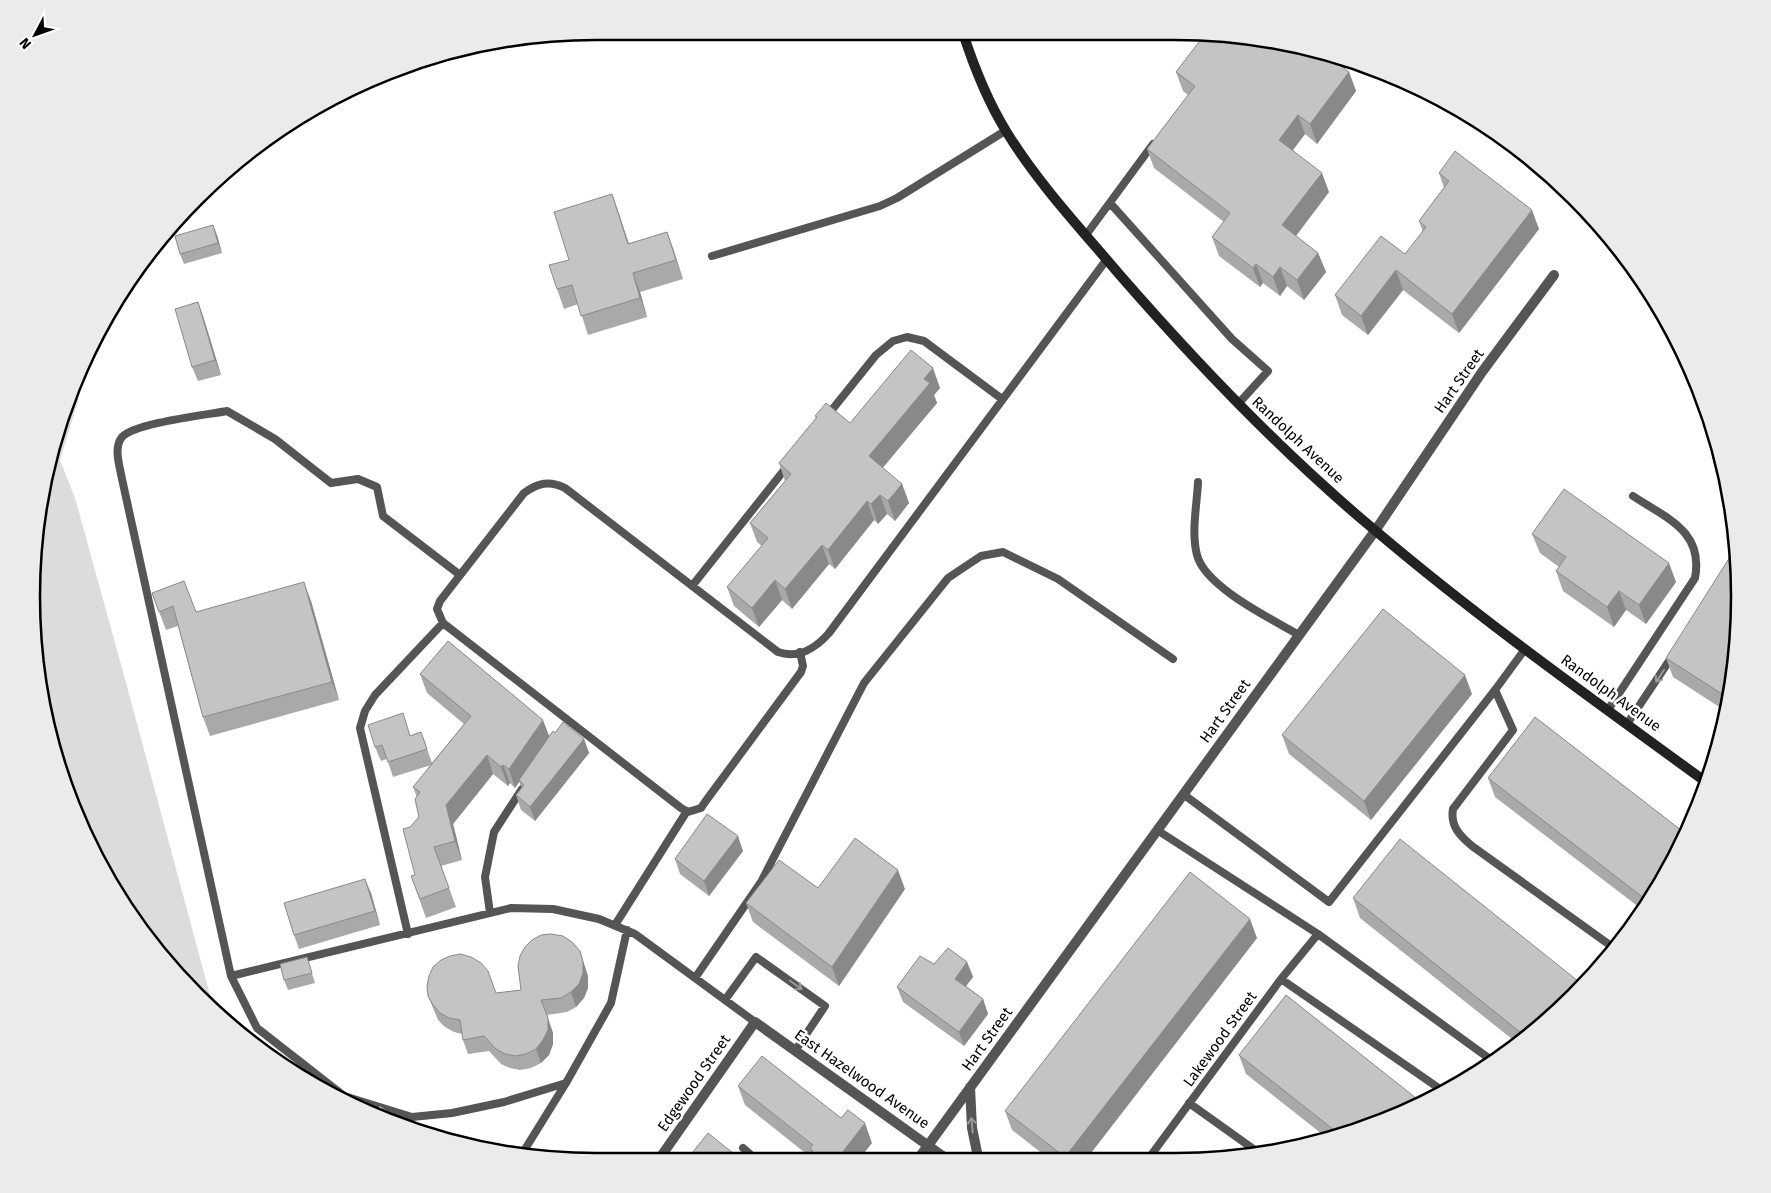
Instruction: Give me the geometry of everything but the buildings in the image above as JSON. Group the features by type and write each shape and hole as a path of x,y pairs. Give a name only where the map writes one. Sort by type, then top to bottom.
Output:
{"main road":[{"name":"Randolph Avenue","path":"966,40 988,99 1005,131 1032,169 1086,235 1184,348 1238,404 1288,453 1375,531 1525,649 1700,778"}],"street":[{"name":"Hart Street","path":"922,1153 1375,531 1482,372 1554,275"},
{"name":"East Hazelwood Avenue","path":"755,1022 940,1153"},
{"name":"Edgewood Street","path":"663,1153 755,1022"},
{"path":"970,1087 972,1128 977,1153"}],"lane":[{"path":"712,256 880,206 924,183 1005,131"},
{"path":"1086,235 1159,136"},
{"path":"1110,203 1232,339 1268,371 1238,404"},
{"path":"800,652 803,666 801,672 701,808 695,811 687,811 443,623 437,608 440,601 524,493 534,486 546,482 559,484 565,488 778,652 786,655 815,647 829,632 1107,259"},
{"path":"820,424 876,355 893,341 907,337 924,341 1002,399"},
{"path":"329,1084 257,1028 231,976 122,479 117,451 122,437 142,426 228,411 275,439 331,483 358,479 376,487 383,516 460,575"},
{"path":"692,586 796,455"},
{"path":"1198,482 1195,527 1197,556 1206,570 1222,588 1299,635"},
{"path":"1608,710 1695,578 1697,567 1695,548 1685,531 1633,496"},
{"path":"695,978 761,882 864,683 948,578 981,556 1003,552 1058,579 1173,659"},
{"path":"408,934 360,728 365,711 375,695 443,623"},
{"path":"1183,794 1329,902 1525,649"},
{"path":"1627,724 1676,651"},
{"path":"1495,690 1513,730 1453,810 1451,818 1457,831 1472,846 1609,944"},
{"path":"564,728 569,720"},
{"path":"490,913 485,877 494,832 525,784"},
{"path":"615,926 687,811"},
{"path":"1157,830 1318,934 1487,1057"},
{"path":"231,976 511,908 553,909 599,919 635,934 755,1022"},
{"path":"526,1148 566,1083 611,1003 627,930"},
{"name":"Lakewood Street","path":"1153,1153 1281,979 1318,934"},
{"path":"725,1000 756,957 825,1006 795,1051"},
{"path":"1281,979 1437,1087"},
{"path":"364,1102 412,1117 452,1113 487,1106 566,1083"},
{"path":"1189,1103 1250,1147"},
{"path":"743,1148 749,1153"}],"shaded area":[{"path":"77,398 78,401 60,460 75,498 210,997 178,963 155,935 115,875 97,843 82,809 59,741 45,669 41,633 41,560 51,488 59,452"}]}
